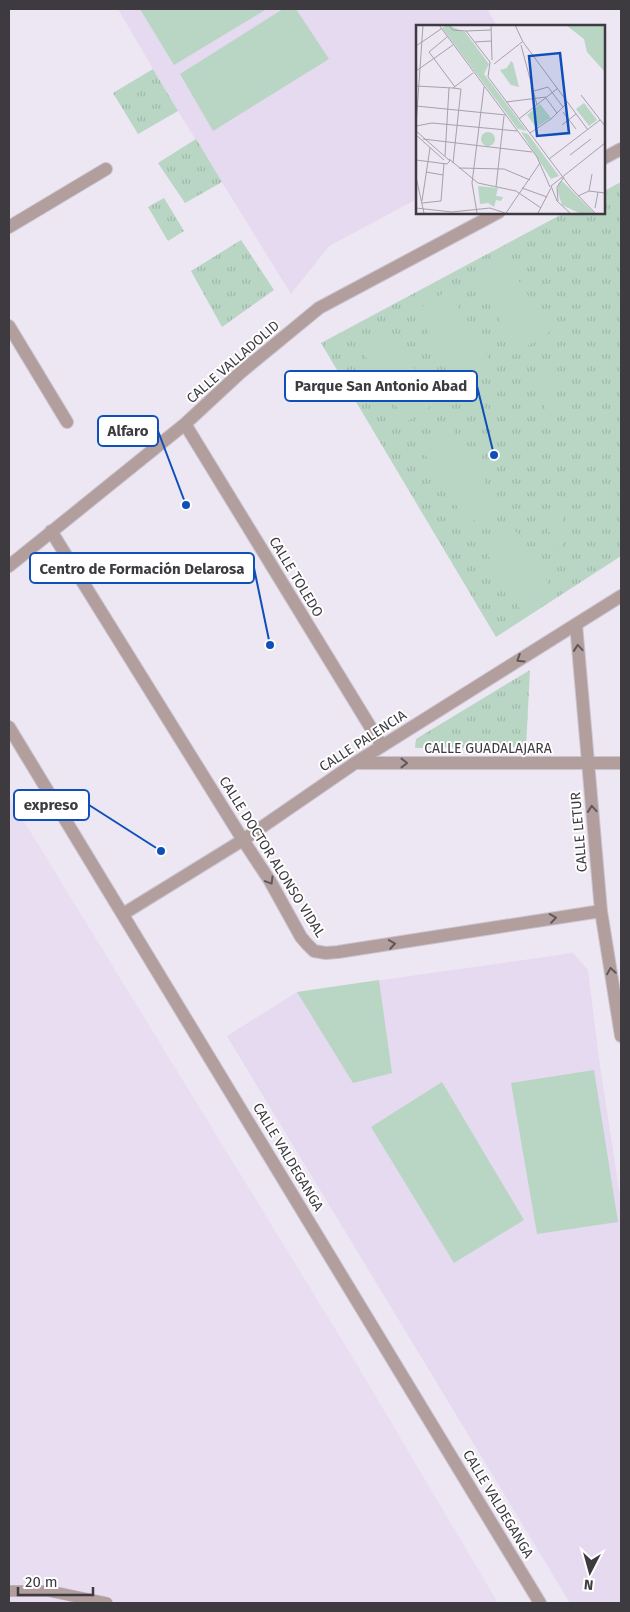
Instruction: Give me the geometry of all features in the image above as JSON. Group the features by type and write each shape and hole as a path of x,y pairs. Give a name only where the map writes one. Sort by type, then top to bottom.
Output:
{"street":[{"path":"605,157 621,149"},
{"path":"9,228 106,169"},
{"name":"CALLE VALLADOLID","path":"9,566 184,424 319,308 494,214"},
{"path":"9,326 67,422"},
{"name":"CALLE TOLEDO","path":"184,424 382,746"},
{"name":"CALLE DOCTOR ALONSO VIDAL","path":"51,532 270,881 301,937 314,951 338,952 601,911"},
{"name":"CALLE PALENCIA","path":"124,914 243,840 355,763 621,596"},
{"name":"CALLE LETUR","path":"576,624 601,911 621,1036"},
{"name":"CALLE VALDEGANGA","path":"9,727 540,1603"},
{"name":"CALLE GUADALAJARA","path":"355,763 621,763"}],"lane":[{"path":"9,1591 49,1590 106,1603"}],"shaded area":[{"path":"118,9 487,9 496,25 416,25 416,200 329,246 291,294 178,111"},
{"path":"9,797 353,1358 498,1603 9,1603"},
{"path":"573,953 588,970 599,1059 621,1203 621,1603 570,1603 227,1036 297,992"}],"green space":[{"path":"140,9 267,9 174,65"},
{"path":"283,9 296,9 329,59 213,131 180,74"},
{"path":"153,69 178,111 138,134 113,93"},
{"path":"196,139 222,182 185,203 158,163"},
{"path":"621,182 621,556 496,637 321,343 562,214 605,214 605,190"},
{"path":"164,198 184,231 168,241 148,207"},
{"path":"241,240 274,290 222,327 191,271"},
{"path":"503,256 551,331 519,351 471,275"},
{"path":"448,290 494,367 462,387 415,311"},
{"path":"389,327 436,403 406,422 359,346"},
{"path":"557,361 557,431 530,377"},
{"path":"451,427 499,505 468,524 420,446"},
{"path":"562,502 562,552 539,516"},
{"path":"514,528 557,597 525,617 483,547"},
{"path":"530,670 526,747 415,748 416,739"},
{"path":"379,980 392,1073 353,1083 297,992"},
{"path":"594,1070 618,1222 537,1234 511,1083"},
{"path":"442,1082 524,1220 454,1263 371,1127"}],"place":[{"name":"Parque San Antonio Abad","path":"494,455"},
{"name":"Alfaro","path":"186,505"},
{"name":"Centro de Formación Delarosa","path":"270,645"},
{"name":"expreso","path":"161,851"}]}
